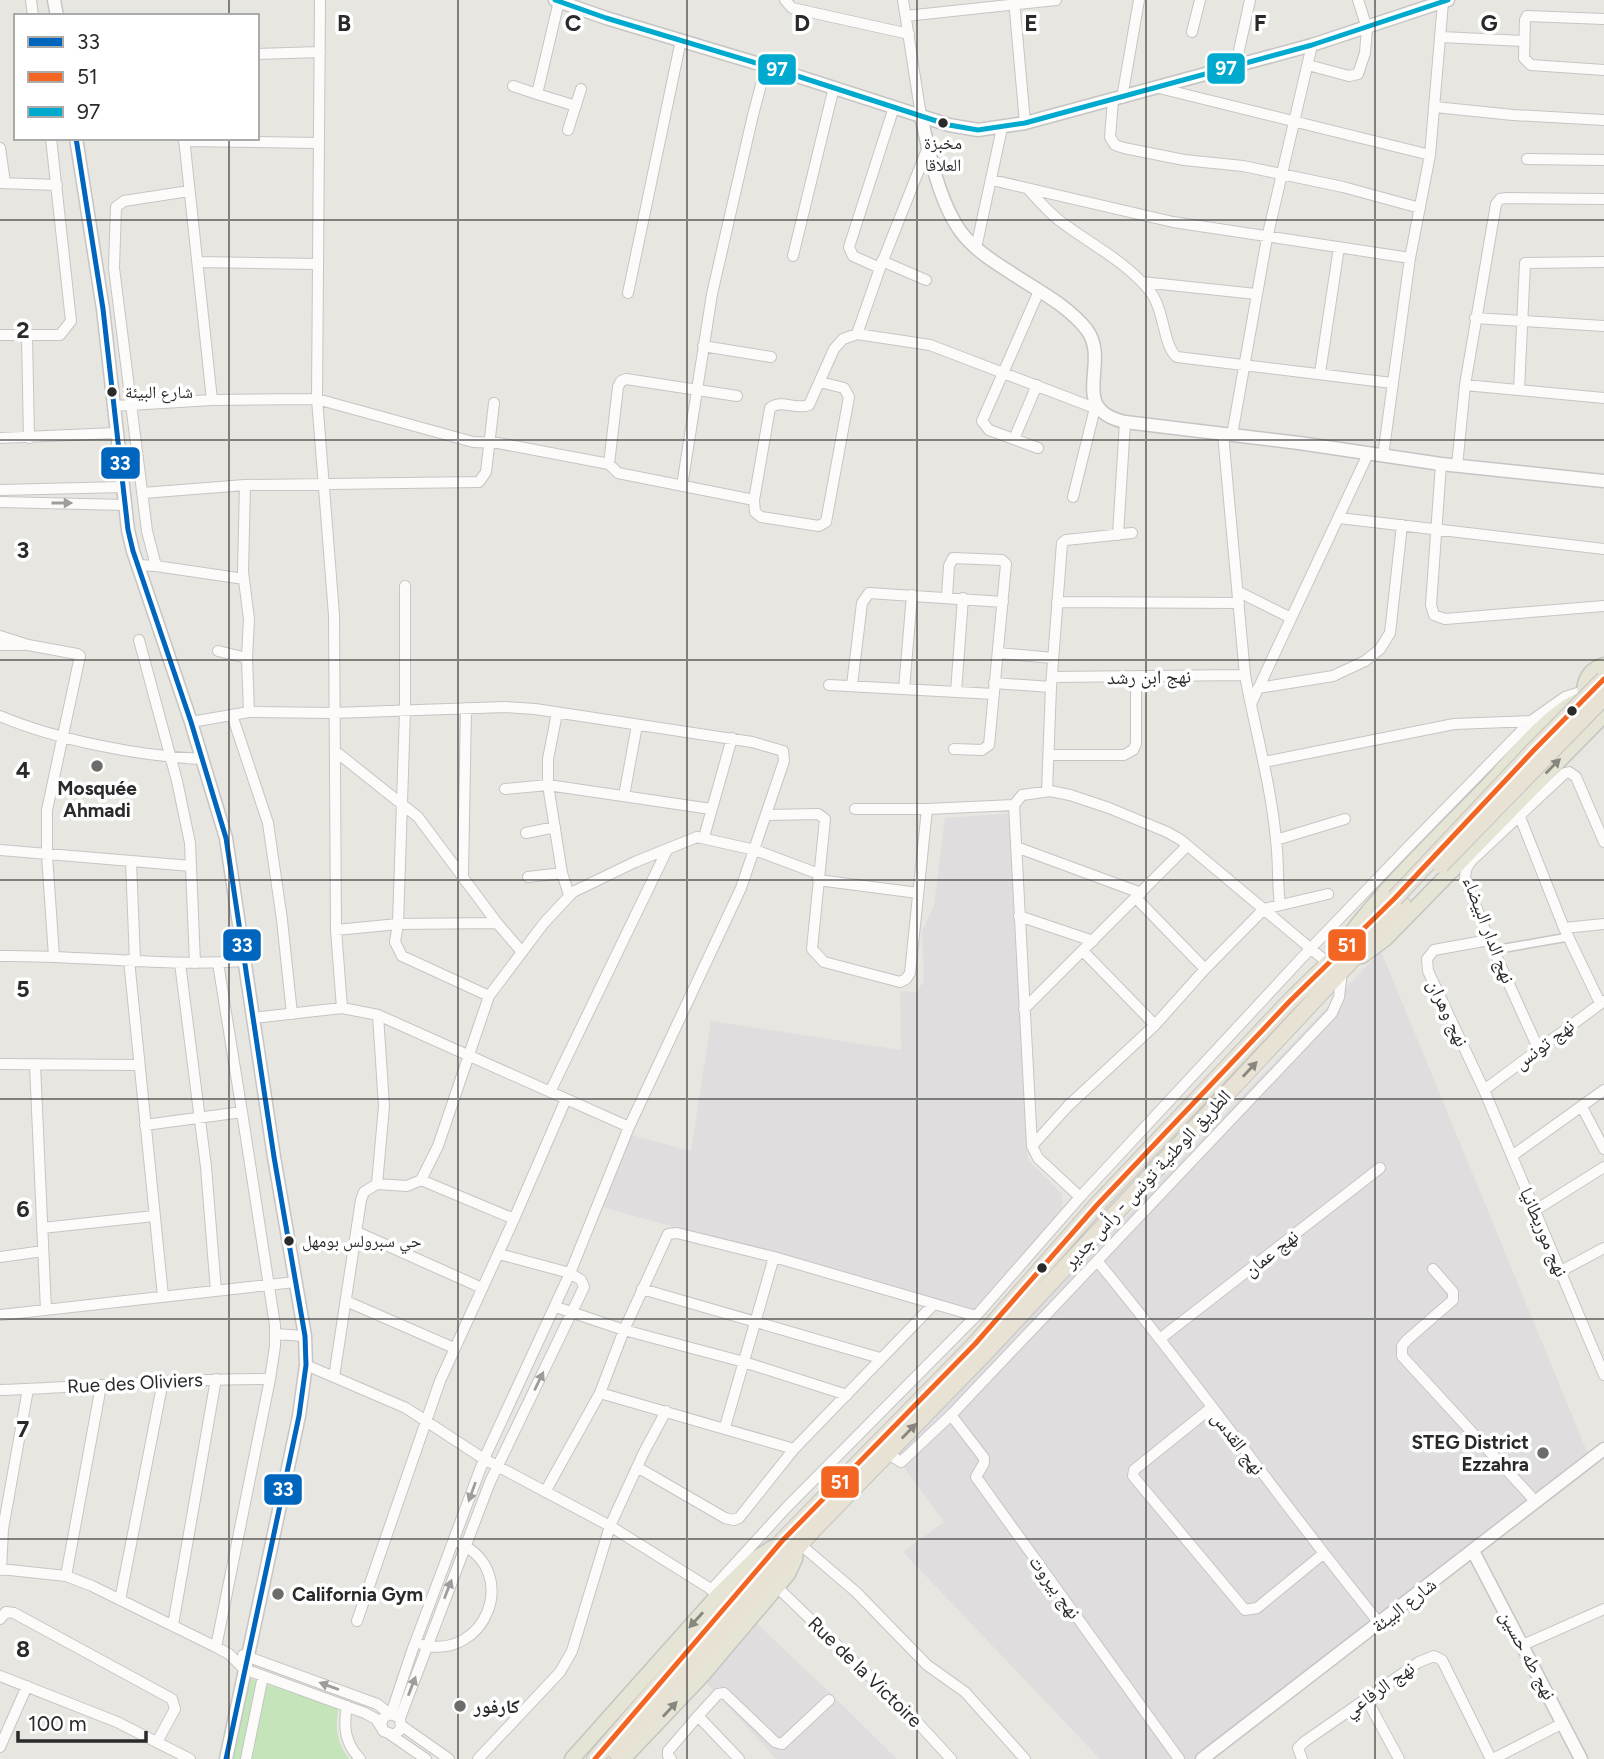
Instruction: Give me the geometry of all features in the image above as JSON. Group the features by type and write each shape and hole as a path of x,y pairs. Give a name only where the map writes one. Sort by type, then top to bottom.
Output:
{"highway":[{"name":"الطريق الوطنية تونس - رأس جدير","path":"1399,902 1534,750 1604,679"},
{"name":"الطريق الوطنية تونس - رأس جدير","path":"610,1759 718,1626 782,1541 975,1344 1097,1205 1604,697"},
{"name":"الطريق الوطنية تونس - رأس جدير","path":"596,1759 718,1626 798,1548 986,1352 1337,964"}],"main road":[{"path":"557,1 971,130 1025,123 1159,88 1236,64 1312,46 1446,1"},
{"path":"921,116 928,146 952,217 960,231 976,247 1078,320 1093,340 1096,352 1094,401 1098,409 1110,418 1441,464 1604,481"},
{"path":"76,140 103,309 128,530 226,838 243,961 305,1336 306,1365 299,1416 226,1759"},
{"path":"1337,964 1371,906 1531,740 1568,705 1584,694 1590,673 1604,665"},
{"path":"1337,964 1385,939 1604,715 1592,709 1584,694"},
{"name":"شارع البيئة","path":"1202,1759 1604,1449"},
{"path":"572,1759 715,1592 782,1541"},
{"path":"623,1759 701,1677 788,1574 798,1548"},
{"name":"نهج طه حسين","path":"1473,1551 1581,1759"}],"street":[{"path":"320,0 317,399 334,615 336,930 342,1008"},
{"path":"785,0 792,8 909,34"},
{"path":"903,0 921,116"},
{"path":"906,16 1014,2 1056,0"},
{"path":"1139,0 1110,137 1113,143 1170,158 1243,166 1343,187 1420,208"},
{"path":"1192,32 1200,0"},
{"path":"1236,64 1250,0"},
{"path":"1308,65 1349,76 1357,75 1365,53 1367,28 1358,0"},
{"path":"537,94 557,1"},
{"path":"1383,456 1410,258 1430,155 1446,1"},
{"path":"1014,2 1025,123"},
{"path":"1604,19 1528,16 1525,20 1523,41 1523,56 1531,65 1604,70"},
{"path":"1441,37 1523,41"},
{"path":"628,293 681,40"},
{"path":"1280,905 1276,841 1264,762 1245,675 1227,435 1244,365 1267,238 1312,46"},
{"path":"259,54 320,52"},
{"path":"682,486 703,346 766,65"},
{"path":"513,86 576,106"},
{"path":"793,256 834,87"},
{"path":"1159,88 1430,155"},
{"path":"568,130 581,89"},
{"path":"894,107 849,247 853,256 926,280"},
{"path":"1435,107 1604,120"},
{"path":"976,247 1002,128"},
{"path":"0,335 61,335 71,321 51,140"},
{"path":"212,400 184,140 319,143"},
{"path":"857,334 928,146"},
{"path":"0,148 2,183 57,185"},
{"path":"1527,159 1604,160"},
{"path":"992,180 1162,220 1410,258"},
{"path":"1029,190 1061,222 1129,269 1142,282 1160,307 1167,341 1177,357 1392,383"},
{"path":"156,566 147,531 114,268 116,207 124,201 189,191"},
{"path":"1457,466 1465,385 1493,210 1498,201 1507,198 1604,199"},
{"path":"1320,373 1339,247"},
{"path":"198,262 317,264"},
{"path":"1519,390 1526,262 1604,262"},
{"path":"1142,282 1256,294"},
{"path":"1038,448 989,429 983,423 1002,372 1039,290"},
{"path":"1475,318 1604,326"},
{"path":"820,382 844,388 849,397 826,522 819,526 763,518 756,514 754,500 770,408 777,404 806,407 811,402 834,349 843,339 857,334 923,343 1098,409 1073,497"},
{"path":"27,335 29,438"},
{"path":"703,346 771,357"},
{"path":"737,396 626,379 621,381 618,387 609,464 613,471 618,473 754,500"},
{"path":"1014,439 1037,385"},
{"path":"1465,385 1604,398"},
{"path":"113,406 212,400 317,399 464,440 609,464"},
{"path":"143,493 245,485 479,482 486,472 494,403"},
{"path":"1118,535 1125,422"},
{"path":"0,438 116,433"},
{"path":"1250,704 1368,454"},
{"path":"1441,464 1431,605 1432,612 1437,617 1445,619 1604,606"},
{"path":"245,485 244,579 249,620 249,712"},
{"path":"0,489 123,487"},
{"path":"0,502 125,505"},
{"path":"1339,518 1604,549"},
{"path":"1258,688 1334,676 1365,661 1380,649 1390,633 1402,525"},
{"path":"1047,791 1061,546 1064,541 1132,533"},
{"path":"947,597 950,563 954,558 1004,561 1007,566 988,747 982,751 954,749"},
{"path":"138,565 244,579"},
{"path":"405,586 405,711 398,924 395,942 402,956 489,996"},
{"path":"852,685 862,603 866,595 873,591 1003,602"},
{"path":"1238,592 1291,618"},
{"path":"904,689 912,595"},
{"path":"956,692 963,598"},
{"path":"1057,602 1239,603"},
{"path":"0,636 80,656 47,810 47,856 54,956"},
{"path":"139,640 187,824 195,963"},
{"path":"0,645 28,645"},
{"path":"218,651 247,658"},
{"path":"998,653 1053,658"},
{"name":"نهج ابن رشد","path":"829,685 956,692 1052,682 1245,675"},
{"path":"1049,755 1124,755 1131,752 1136,744 1136,678"},
{"path":"306,1365 406,1408 484,1459 610,1526 715,1592 786,1508 976,1316 1080,1198 1311,948 1531,721 1564,697 1584,694"},
{"path":"191,722 249,712 333,713 521,707 732,738 774,747 784,753 784,761 767,815 741,888 629,1127 556,1307 484,1459 415,1642 396,1718 397,1734 390,1735"},
{"path":"463,874 466,708"},
{"path":"557,713 548,759 548,785 562,873 569,895"},
{"path":"232,715 268,823 292,1014"},
{"path":"0,716 63,737 171,758 201,759"},
{"path":"1264,762 1454,724 1531,721"},
{"path":"624,796 637,725"},
{"path":"705,837 732,738"},
{"path":"335,751 418,817 522,952"},
{"name":"نهج الدار البيضاء","path":"1538,1048 1489,940 1465,878 1465,869 1564,773 1576,777 1604,842"},
{"path":"505,789 548,785 711,809"},
{"path":"887,1453 901,1462 951,1415 1332,1013 1339,997 1337,964 1311,948 1187,846 1156,827 1109,808 1070,794 1047,791 1022,796 1014,805 1032,1146 1038,1158 1080,1198"},
{"path":"855,809 1014,805"},
{"path":"767,815 822,815 825,818 812,949 830,964 891,982 903,981 910,973 927,809"},
{"path":"1520,817 1566,932 1602,1002"},
{"path":"1276,841 1345,819"},
{"path":"526,833 555,827"},
{"path":"334,1377 364,1192 377,1184 407,1186 421,1180 438,1146 489,996 569,895 611,873 690,839 705,837 755,850 819,877 918,894"},
{"path":"1024,1009 1187,846"},
{"path":"1016,847 1138,896 1205,969"},
{"path":"0,850 191,866"},
{"path":"550,1092 667,850"},
{"path":"131,862 132,960 138,1065 163,1296"},
{"path":"528,877 562,873"},
{"path":"1032,1146 1068,1106 1154,1025 1264,909 1328,894"},
{"path":"1019,915 1093,941"},
{"path":"336,930 398,924 498,923"},
{"path":"1494,950 1604,924"},
{"name":"نهج وهران","path":"1484,1090 1426,963 1434,950 1489,940"},
{"path":"1083,951 1154,1025"},
{"path":"0,956 180,963 243,961"},
{"path":"180,963 200,1118 216,1291"},
{"path":"216,1647 270,1379 275,1334 218,963"},
{"name":"نهج تونس","path":"1484,1090 1602,1002"},
{"path":"253,1018 342,1008 378,1015 629,1127"},
{"path":"377,1184 384,1106 378,1015"},
{"path":"0,1064 138,1065"},
{"path":"35,1065 46,1310"},
{"name":"نهج موريطانيا","path":"1484,1090 1604,1375"},
{"path":"1512,1156 1604,1090"},
{"path":"358,1622 425,1419 566,1099"},
{"path":"1582,1107 1604,1149"},
{"path":"145,1125 242,1112"},
{"path":"1534,1211 1604,1167"},
{"name":"نهج عمان","path":"1161,1338 1380,1168"},
{"path":"421,1180 514,1219"},
{"path":"42,1228 154,1216"},
{"path":"356,1232 482,1287"},
{"path":"545,1492 600,1392 665,1238 672,1233 774,1257 976,1316"},
{"path":"1560,1271 1604,1248"},
{"path":"0,1258 43,1251"},
{"path":"396,1718 498,1466 584,1287 581,1280 570,1273 499,1254"},
{"path":"725,1427 774,1257"},
{"name":"نهج القدس","path":"1098,1262 1161,1338 1211,1408 1380,1624"},
{"path":"1433,1269 1452,1292 1453,1300 1407,1340 1402,1346 1402,1356 1536,1502"},
{"path":"0,1315 295,1282"},
{"path":"642,1289 880,1359"},
{"path":"346,1301 454,1348"},
{"path":"637,1466 725,1518 739,1518 794,1449 933,1304"},
{"path":"556,1307 624,1330 744,1362 847,1395"},
{"path":"275,1334 305,1336"},
{"path":"173,1625 216,1379"},
{"name":"Rue des Oliviers","path":"0,1390 163,1381 270,1379"},
{"path":"120,1600 163,1381"},
{"path":"66,1576 101,1386"},
{"path":"28,1389 2,1528 1,1570 66,1576 173,1625 245,1662 377,1704 449,1759"},
{"path":"600,1392 794,1449"},
{"path":"1211,1408 1134,1470 1133,1476 1244,1609 1256,1608 1323,1554"},
{"path":"478,1759 559,1672 572,1651 610,1526 666,1411"},
{"name":"نهج بيروت","path":"951,1415 984,1458 976,1477 1179,1759"},
{"path":"415,1642 426,1646 453,1644 464,1639 483,1623 489,1611 492,1598 488,1574 475,1553 454,1542"},
{"path":"798,1548 856,1592 927,1665 965,1692 1025,1759"},
{"name":"Rue de la Victoire","path":"776,1587 918,1723 951,1759"},
{"path":"1523,1645 1604,1609"},
{"path":"0,1619 6,1612 14,1613 172,1699 175,1709 158,1742"},
{"name":"نهج الرفاعي","path":"1302,1759 1298,1748 1304,1742 1419,1661 1429,1657 1438,1657 1492,1759"},
{"path":"245,1662 263,1676 370,1716 390,1735 424,1759"},
{"path":"0,1676 117,1722 190,1759"},
{"path":"246,1759 263,1676"},
{"path":"0,1747 27,1686"},
{"path":"671,1759 668,1751 718,1694 724,1693 775,1742 782,1744 829,1700"},
{"path":"1366,1698 1399,1759"},
{"path":"347,1706 347,1741 360,1759"},
{"path":"698,1716 738,1759"},
{"path":"382,1727 382,1720 396,1718"},
{"path":"1492,1759 1563,1723"}],"shaded area":[{"path":"1013,813 1028,1160 1062,1194 1063,1216 973,1310 599,1206 631,1135 691,1151 711,1021 901,1050 900,991 916,992 924,981 922,931 934,906 945,818"},
{"path":"1381,951 1593,1466 1209,1759 1100,1759 903,1552 944,1522 896,1457"},
{"path":"753,1620 897,1759 776,1759 704,1680"}],"green space":[{"path":"249,1678 339,1708 338,1735 349,1759 232,1759"}],"transit line":[{"name":"97","path":"555,0 949,125 978,130 1025,123 1312,45 1448,0"},
{"name":"33","path":"76,140 103,309 128,530 226,838 274,1157 305,1336 306,1365 299,1416 226,1759"},
{"name":"51","path":"595,1759 782,1541 975,1344 1097,1205 1290,1001 1395,898 1604,679"}],"place":[{"name":"مخبزة العلاقا","path":"943,123"},
{"name":"شارع البيئة","path":"112,392"},
{"name":"Mosquée Ahmadi","path":"97,766"},
{"name":"حي سبرولس بومهل","path":"289,1241"},
{"name":"STEG District Ezzahra","path":"1543,1453"},
{"name":"California Gym","path":"278,1594"},
{"name":"كارفور","path":"460,1706"}]}
